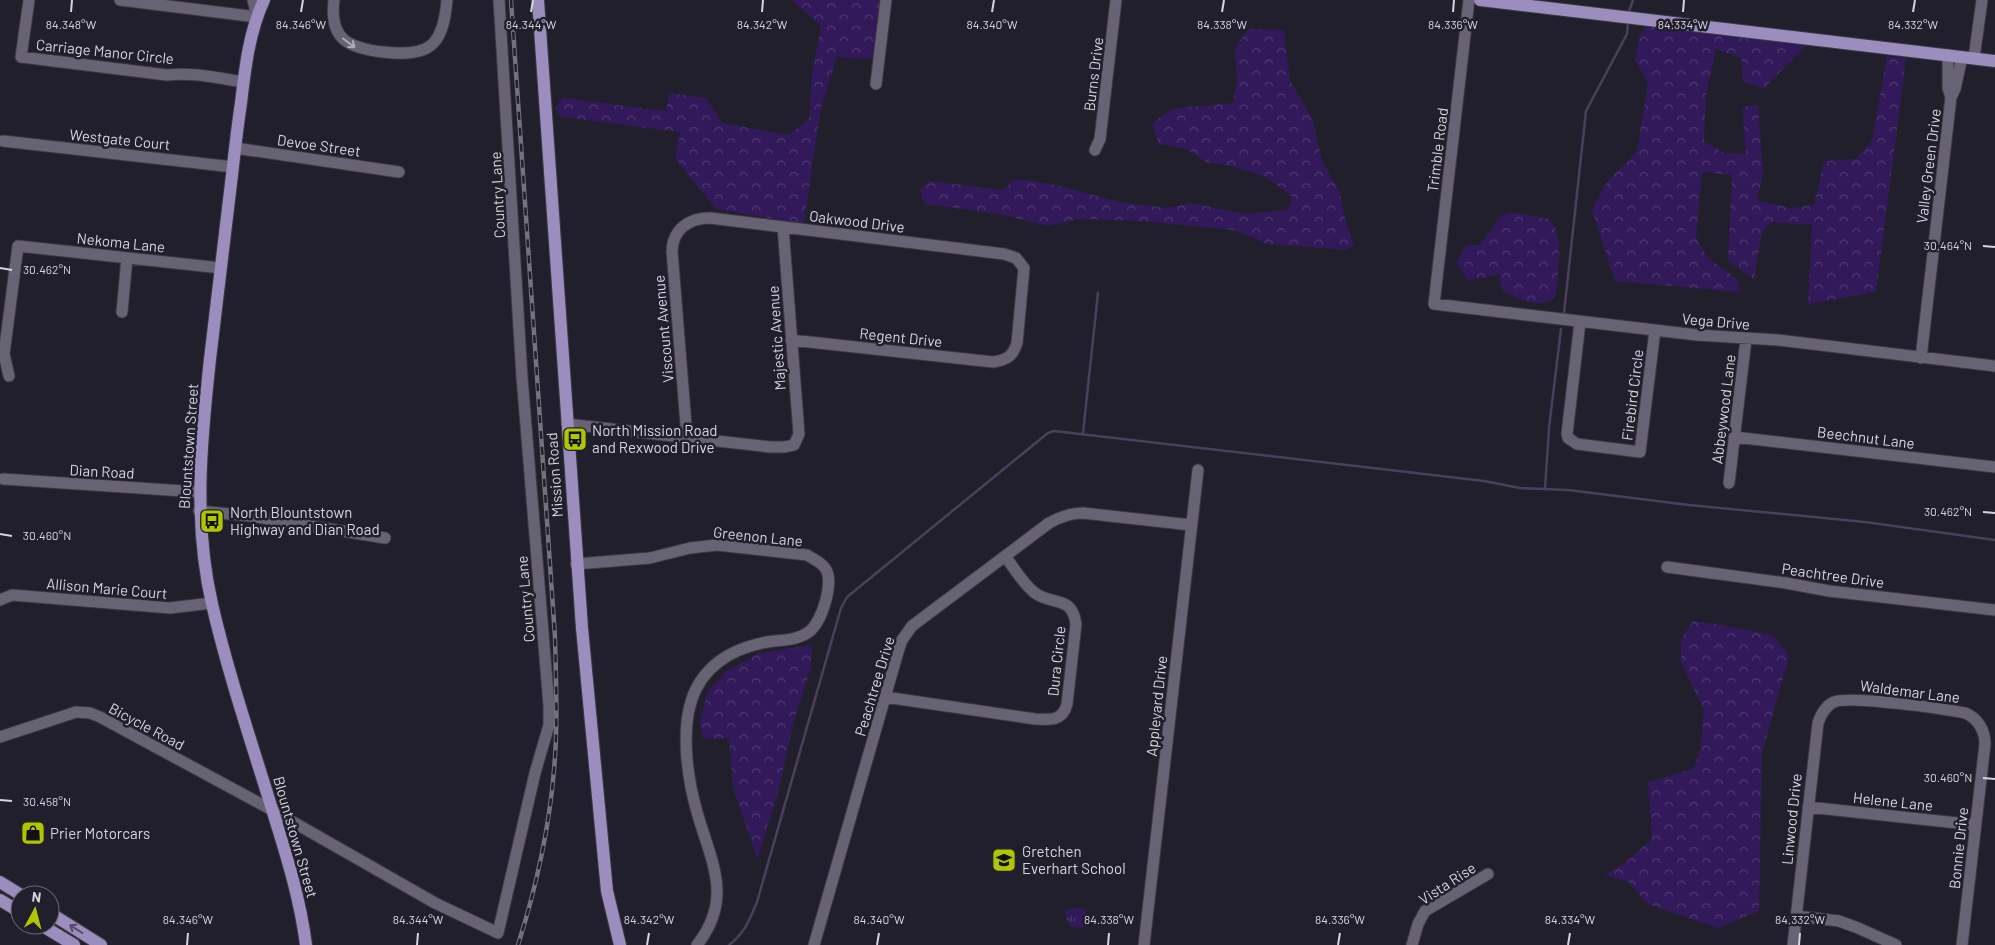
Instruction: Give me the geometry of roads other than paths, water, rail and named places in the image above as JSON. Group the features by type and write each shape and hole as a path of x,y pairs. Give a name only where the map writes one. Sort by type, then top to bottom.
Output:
{"main road":[{"name":"Blountstown Street","path":"264,0 248,54 243,82 208,384 199,511 202,547 212,603 292,873 304,926 306,945"},
{"name":"Mission Road","path":"538,0 576,564 606,891 620,945"},
{"path":"1480,0 1995,61"},
{"path":"60,919 102,945"},
{"path":"58,935 74,945"}],"street":[{"name":"Carriage Manor Circle","path":"29,0 21,57 167,75 183,73 243,82"},
{"path":"120,0 258,17 253,0"},
{"path":"334,0 332,12 335,26 338,33 349,44 363,50 404,54 421,52 434,42 443,27 447,0"},
{"name":"Country Lane","path":"272,810 435,903 498,933 535,773 549,725 522,377 512,186 499,0"},
{"path":"876,84 886,0"},
{"name":"Burns Drive","path":"1095,150 1100,139 1116,0"},
{"name":"Trimble Road","path":"1434,304 1469,0"},
{"name":"Valley Green Drive","path":"1921,358 1951,97 1968,57 1982,0"},
{"name":"Valley Green Drive","path":"1948,55 1948,88 1951,97"},
{"name":"Westgate Court","path":"3,141 233,167"},
{"name":"Devoe Street","path":"235,148 369,166 399,172"},
{"name":"Oakwood Drive","path":"688,223 695,219 710,218 1004,254 1016,258 1021,263 1024,273 1017,343 1015,350 1008,358"},
{"name":"Viscount Avenue","path":"687,438 672,251 675,236 688,223"},
{"name":"Majestic Avenue","path":"687,438 770,447 794,445 799,434 783,227"},
{"name":"Nekoma Lane","path":"9,376 4,354 18,246 221,268"},
{"path":"122,312 127,258"},
{"name":"Vega Drive","path":"1434,304 1655,330 1746,339 1778,340 1995,366"},
{"name":"Firebird Circle","path":"1580,322 1568,438 1577,444 1640,452 1655,330"},
{"name":"Abbeywood Lane","path":"1729,483 1746,339"},
{"name":"Regent Drive","path":"791,340 993,362 1008,358"},
{"path":"567,424 687,438"},
{"name":"Beechnut Lane","path":"1734,437 1995,467"},
{"name":"Appleyard Drive","path":"1144,945 1198,470"},
{"name":"Dian Road","path":"3,479 199,492"},
{"path":"199,511 250,516 385,538"},
{"name":"Peachtree Drive","path":"814,945 898,652 912,626 1049,523 1070,514 1083,513 1191,525"},
{"name":"Greenon Lane","path":"576,564 650,558 690,548 717,545 807,555 825,566 828,572 829,580 825,602 810,632 792,639 746,646 732,652 716,664 705,676 691,701 686,730 691,785 696,811 714,866 718,892 712,920 706,933 697,945"},
{"name":"Dura Circle","path":"885,697 1034,719 1054,719 1064,713 1067,704 1076,624 1073,611 1066,604 1035,593 1005,556"},
{"name":"Peachtree Drive","path":"1667,567 1786,583 1829,591 1995,610"},
{"name":"Allison Marie Court","path":"0,600 12,595 170,608 212,603"},
{"name":"Waldemar Lane","path":"1832,702 1852,699 1951,710 1969,715 1979,725"},
{"name":"Linwood Drive","path":"1793,945 1818,723 1826,707 1832,702"},
{"name":"Bicycle Road","path":"0,737 65,714 81,711 90,713 272,810"},
{"name":"Bonnie Drive","path":"1962,945 1985,744 1983,731 1979,725"},
{"name":"Helene Lane","path":"1808,806 1976,826"},
{"name":"Vista Rise","path":"1412,945 1418,924 1425,911 1488,874"},
{"path":"1796,916 1839,921 1896,945"}],"waterway":[{"path":"1629,11 1633,0"},
{"path":"1564,313 1586,111 1627,34 1628,23"},
{"path":"1083,433 1098,293"},
{"path":"1545,489 1549,428 1561,329"},
{"path":"729,945 743,931 757,902 841,608 847,597 1048,433 1054,431 1484,481 1520,488 1568,490 1689,505 1865,522 1995,540"}],"railway":[{"path":"511,0 555,637 556,704 555,753 549,815 531,902 518,945"}],"place":[{"name":"North Mission Road and Rexwood Drive","path":"575,439"},
{"name":"North Blountstown Highway and Dian Road","path":"212,521"},
{"name":"Prier Motorcars","path":"33,833"},
{"name":"Gretchen Everhart School","path":"1004,860"}]}
